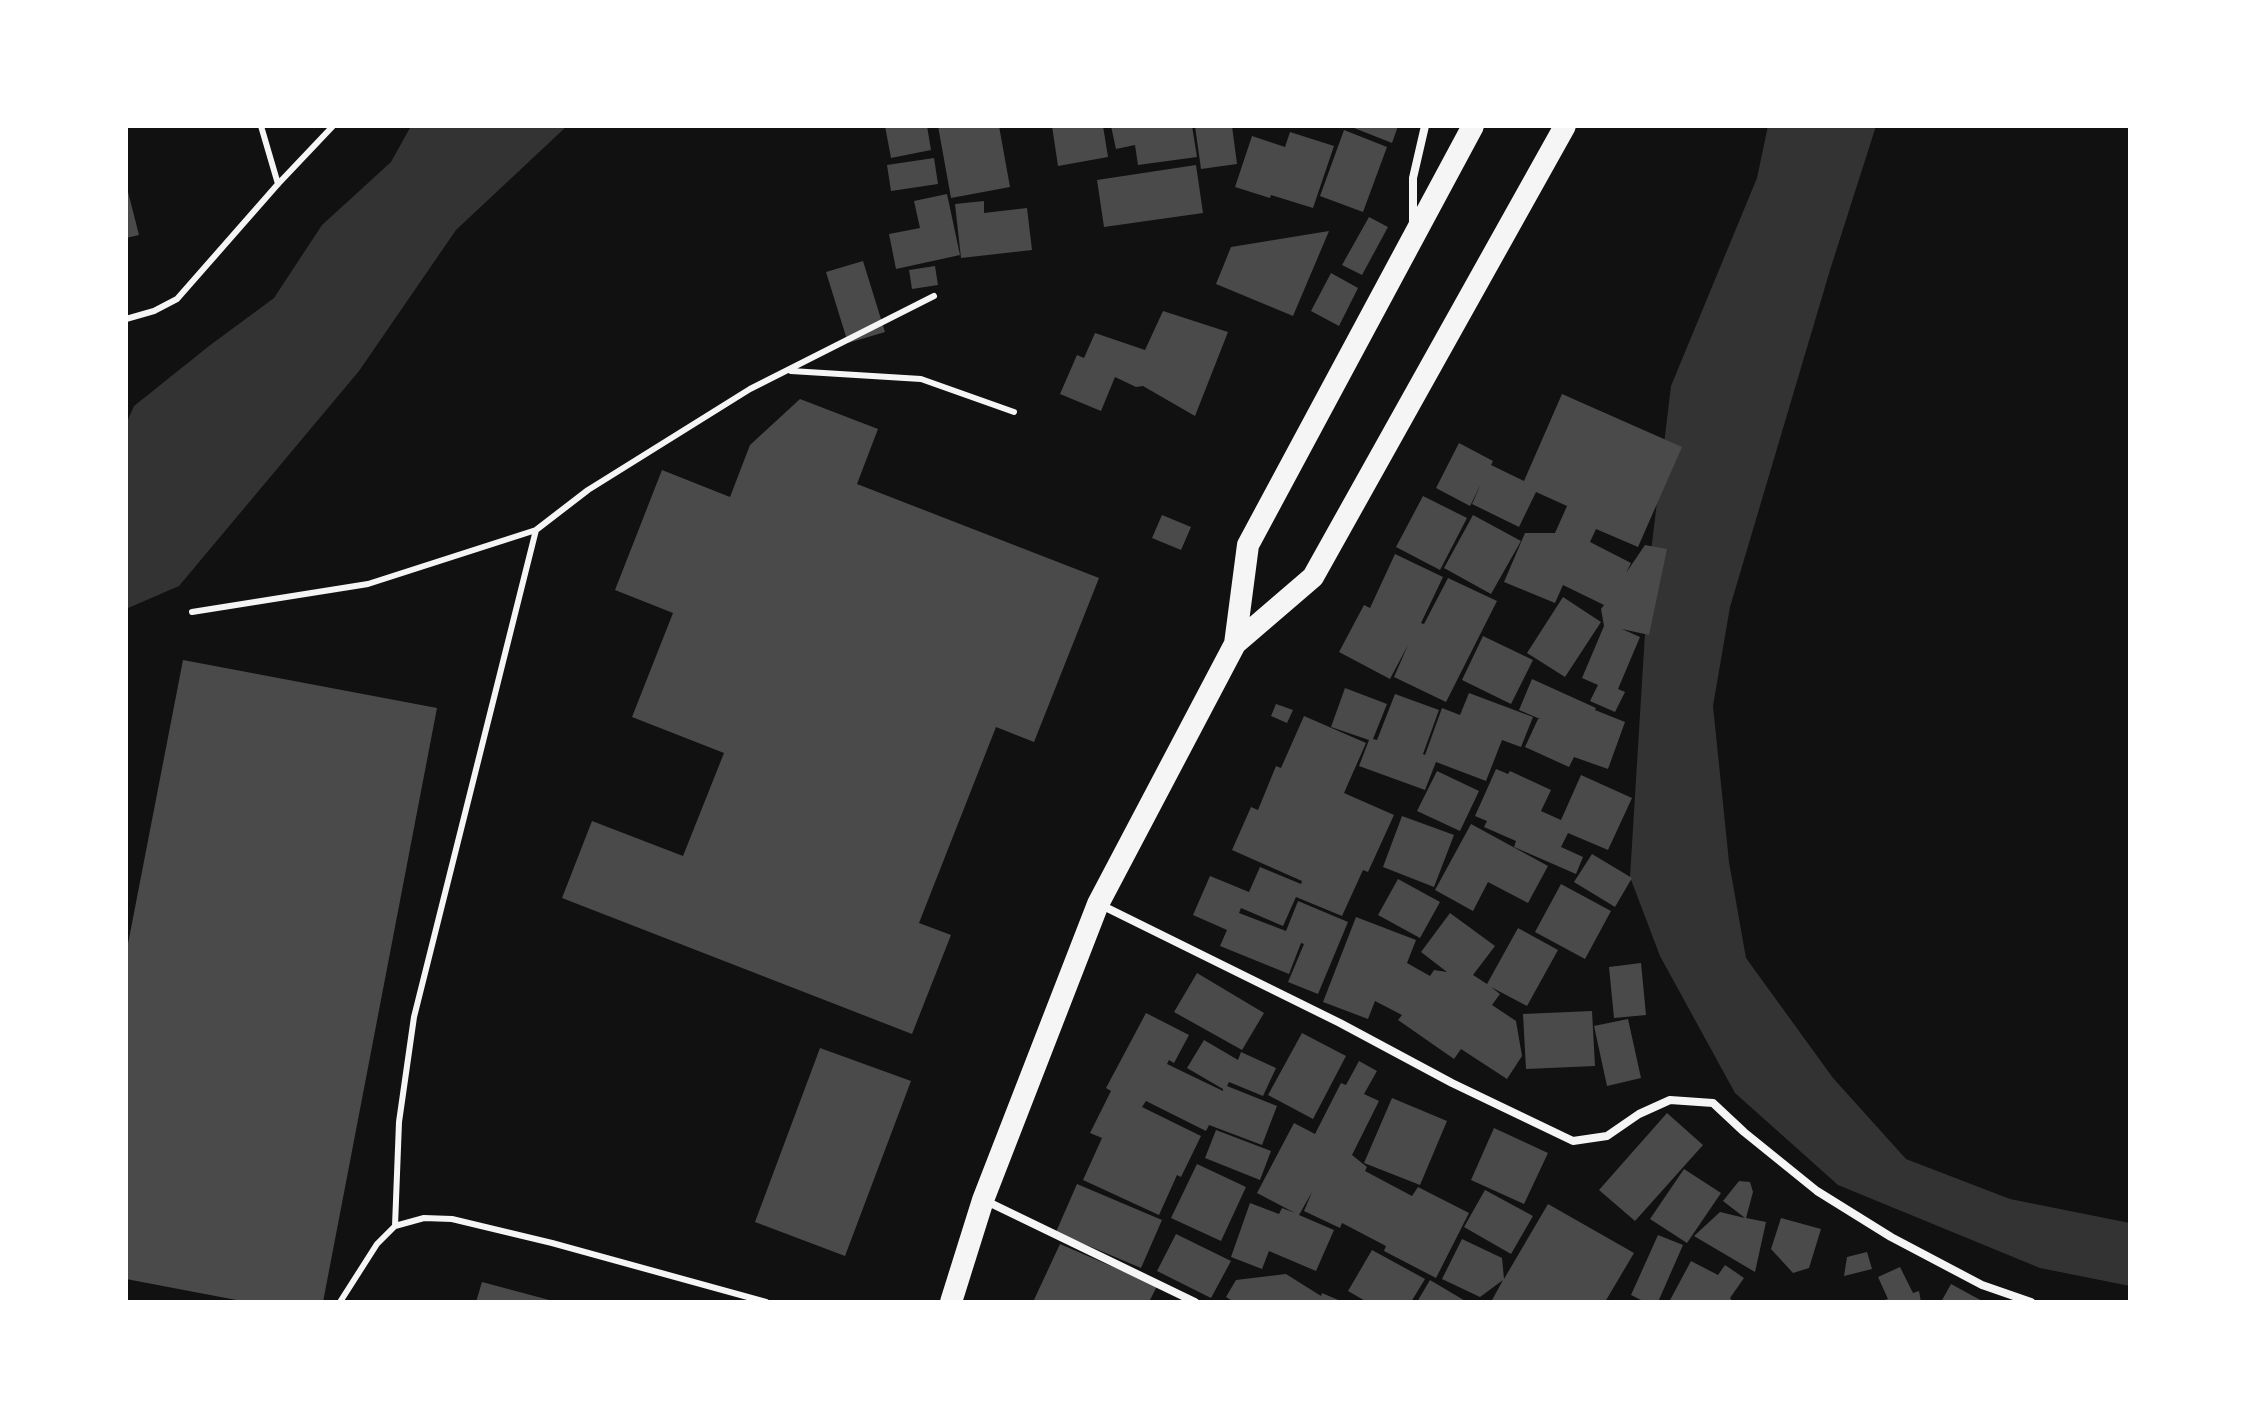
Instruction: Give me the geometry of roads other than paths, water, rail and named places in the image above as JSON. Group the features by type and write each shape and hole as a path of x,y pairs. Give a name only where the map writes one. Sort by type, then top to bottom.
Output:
{"highway":[{"path":"951,1302 983,1200 1098,904 1235,644 1248,545 1473,126"},
{"path":"1235,644 1313,577 1561,134"}],"street":[{"path":"1413,237 1413,178 1425,126"},
{"path":"1098,904 1573,1141 1607,1136 1639,1114 1670,1100 1713,1103 1817,1191 1891,1237 1982,1285 2031,1302"},
{"path":"983,1200 1195,1302"}],"lane":[{"path":"261,126 278,184"},
{"path":"126,319 154,311 177,299 333,126"},
{"path":"192,612 368,584 536,530 588,490 750,389 934,296"},
{"path":"788,370 921,379 1014,412"},
{"path":"395,1226 399,1122 414,1017 536,530"},
{"path":"340,1302 377,1244 395,1226 424,1218 452,1219 552,1243 766,1302"}]}
